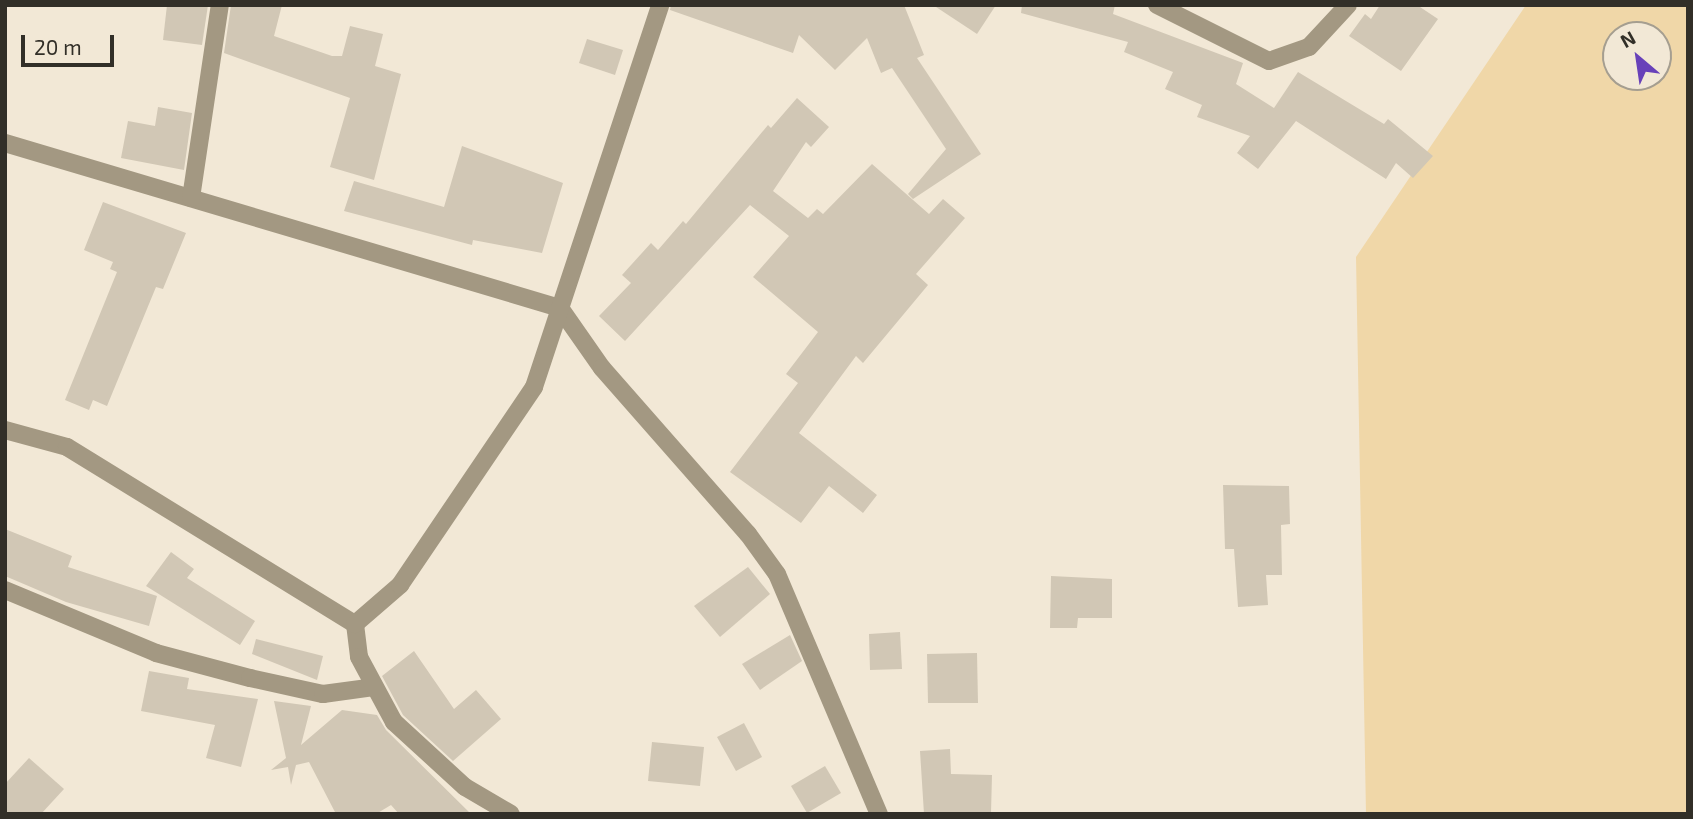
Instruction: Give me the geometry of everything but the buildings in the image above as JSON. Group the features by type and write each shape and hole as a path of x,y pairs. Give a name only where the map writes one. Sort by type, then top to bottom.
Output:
{"street":[{"path":"191,198 220,5"},
{"path":"355,624 400,585 534,387 660,5"},
{"path":"1157,5 1269,61 1309,47 1348,5"},
{"path":"5,144 560,308 602,368 748,534 777,574 879,814"},
{"path":"5,430 67,447 355,624"},
{"path":"5,590 156,653 250,678 323,694 374,687"},
{"path":"355,624 359,657 394,722 465,787 511,814"}],"shaded area":[{"path":"1526,5 1688,5 1688,814 1366,814 1356,257"}]}
